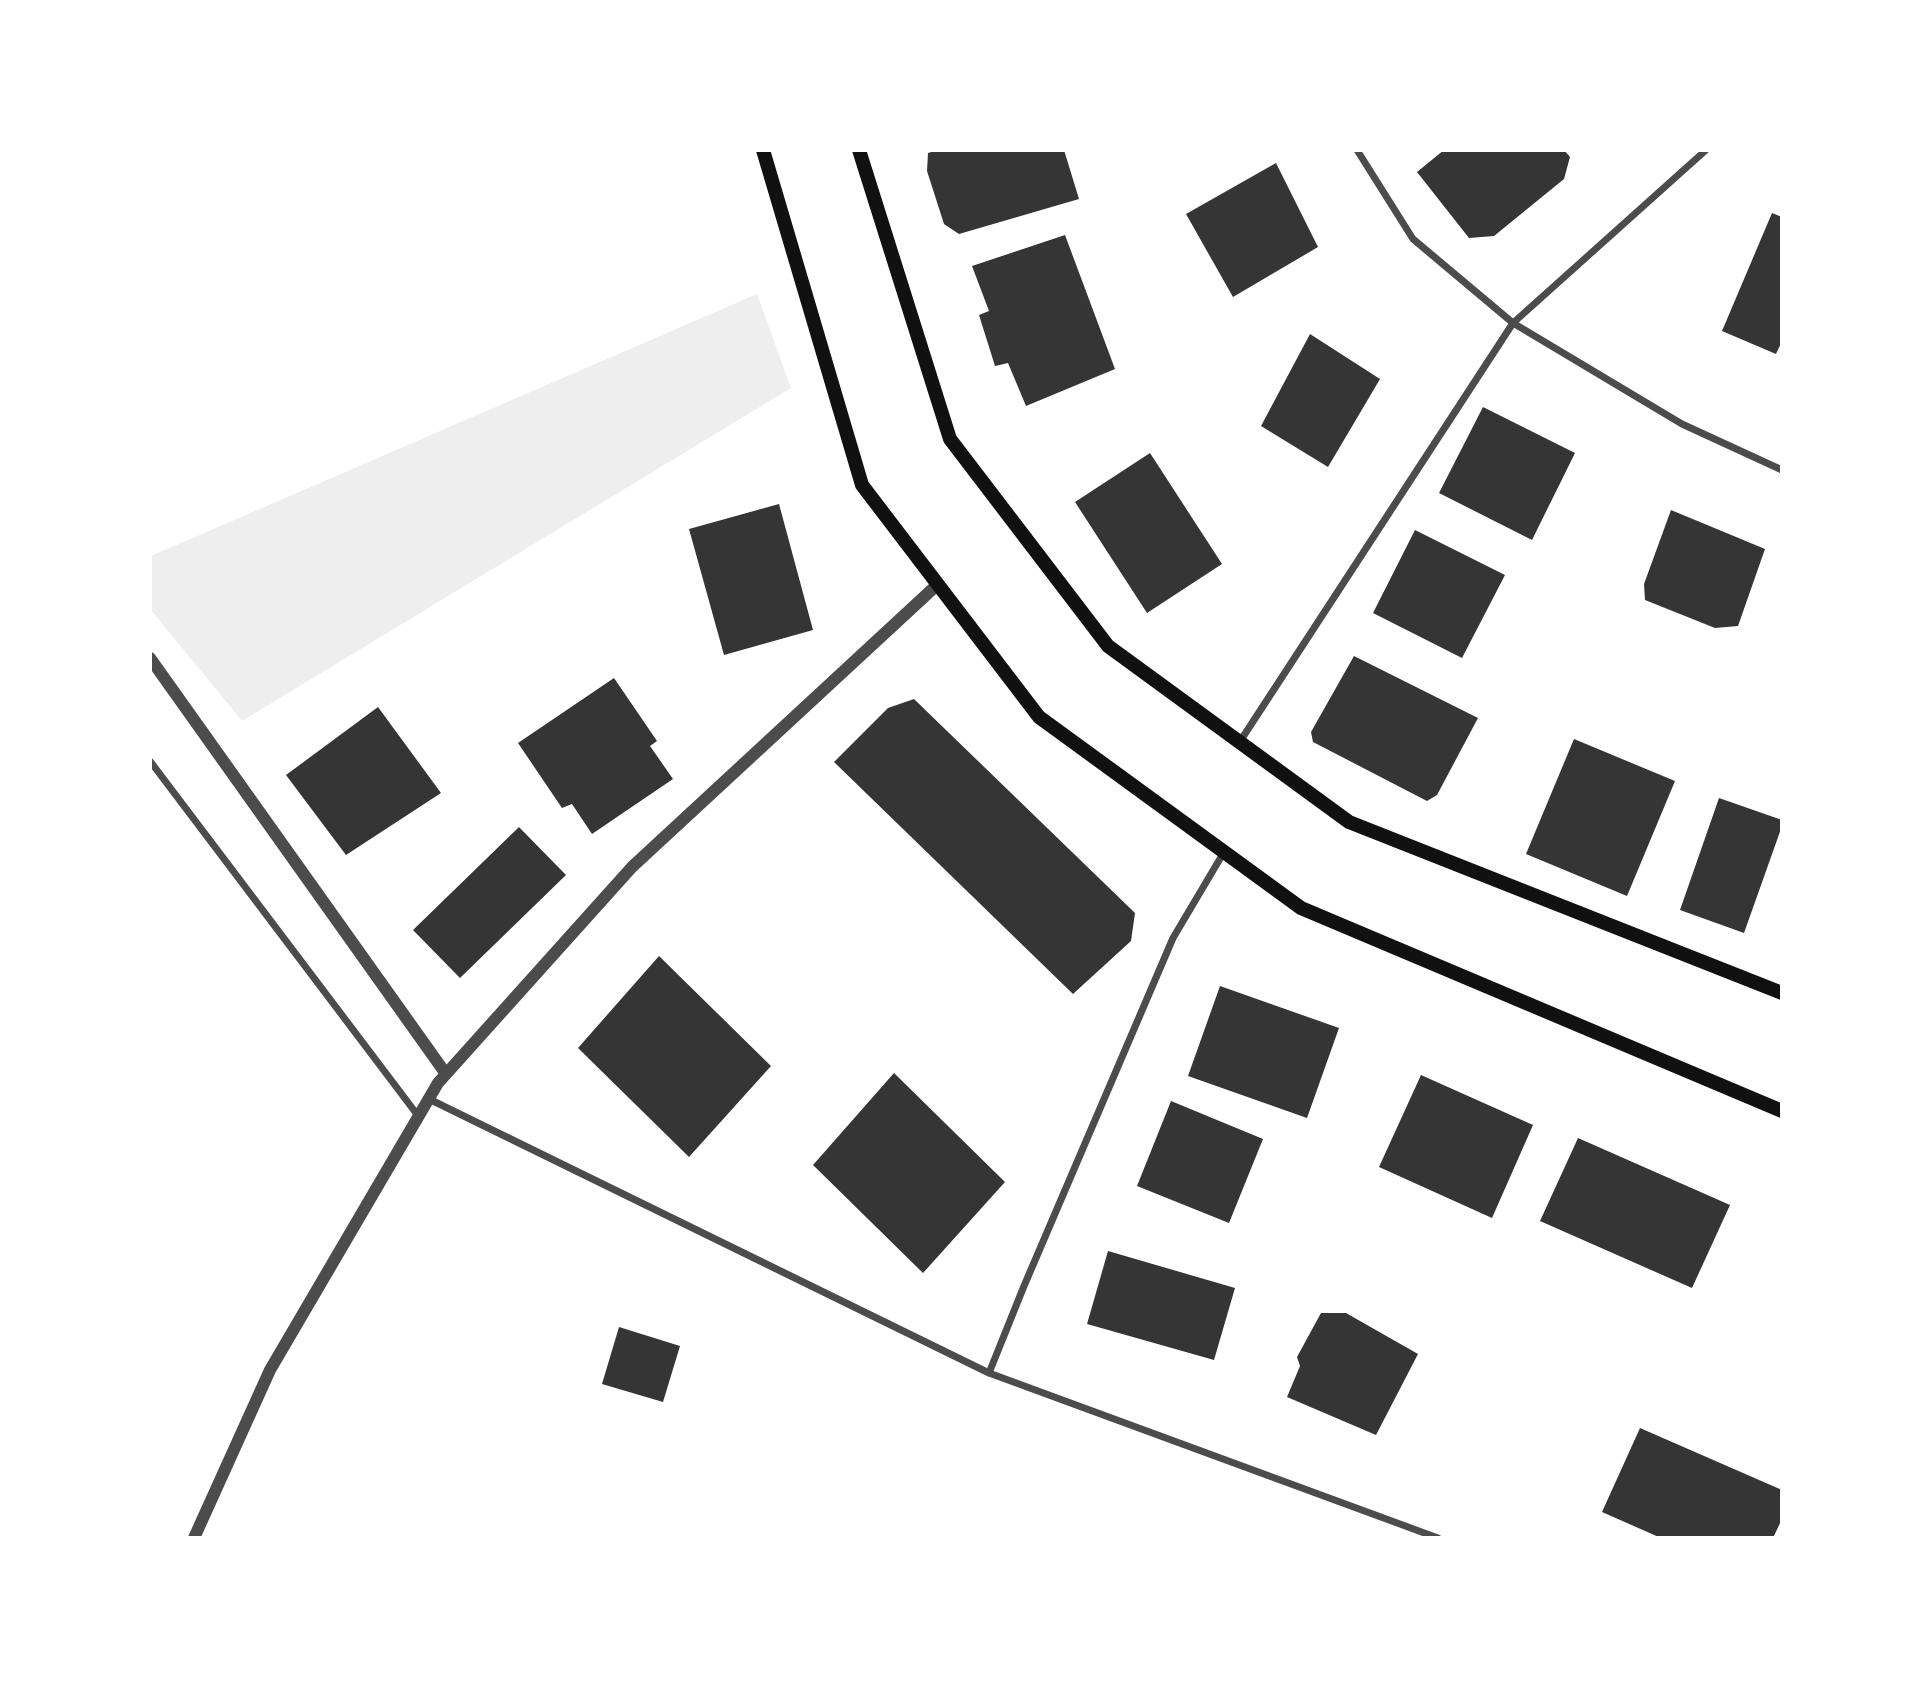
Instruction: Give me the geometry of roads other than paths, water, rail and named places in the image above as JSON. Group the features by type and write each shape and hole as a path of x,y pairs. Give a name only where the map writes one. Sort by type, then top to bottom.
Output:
{"main road":[{"path":"763,150 862,485 1038,717 1301,908 1782,1111"},
{"path":"859,150 950,439 1108,646 1349,822 1782,993"}],"street":[{"path":"1356,150 1413,239 1513,323 1682,424 1782,470"},
{"path":"1239,743 1513,323 1706,150"},
{"path":"194,1538 271,1370 438,1083 632,867 938,584"},
{"path":"150,658 446,1074"},
{"path":"150,761 419,1117"},
{"path":"989,1373 1173,938 1224,851"},
{"path":"429,1099 989,1373 1438,1538"}]}
